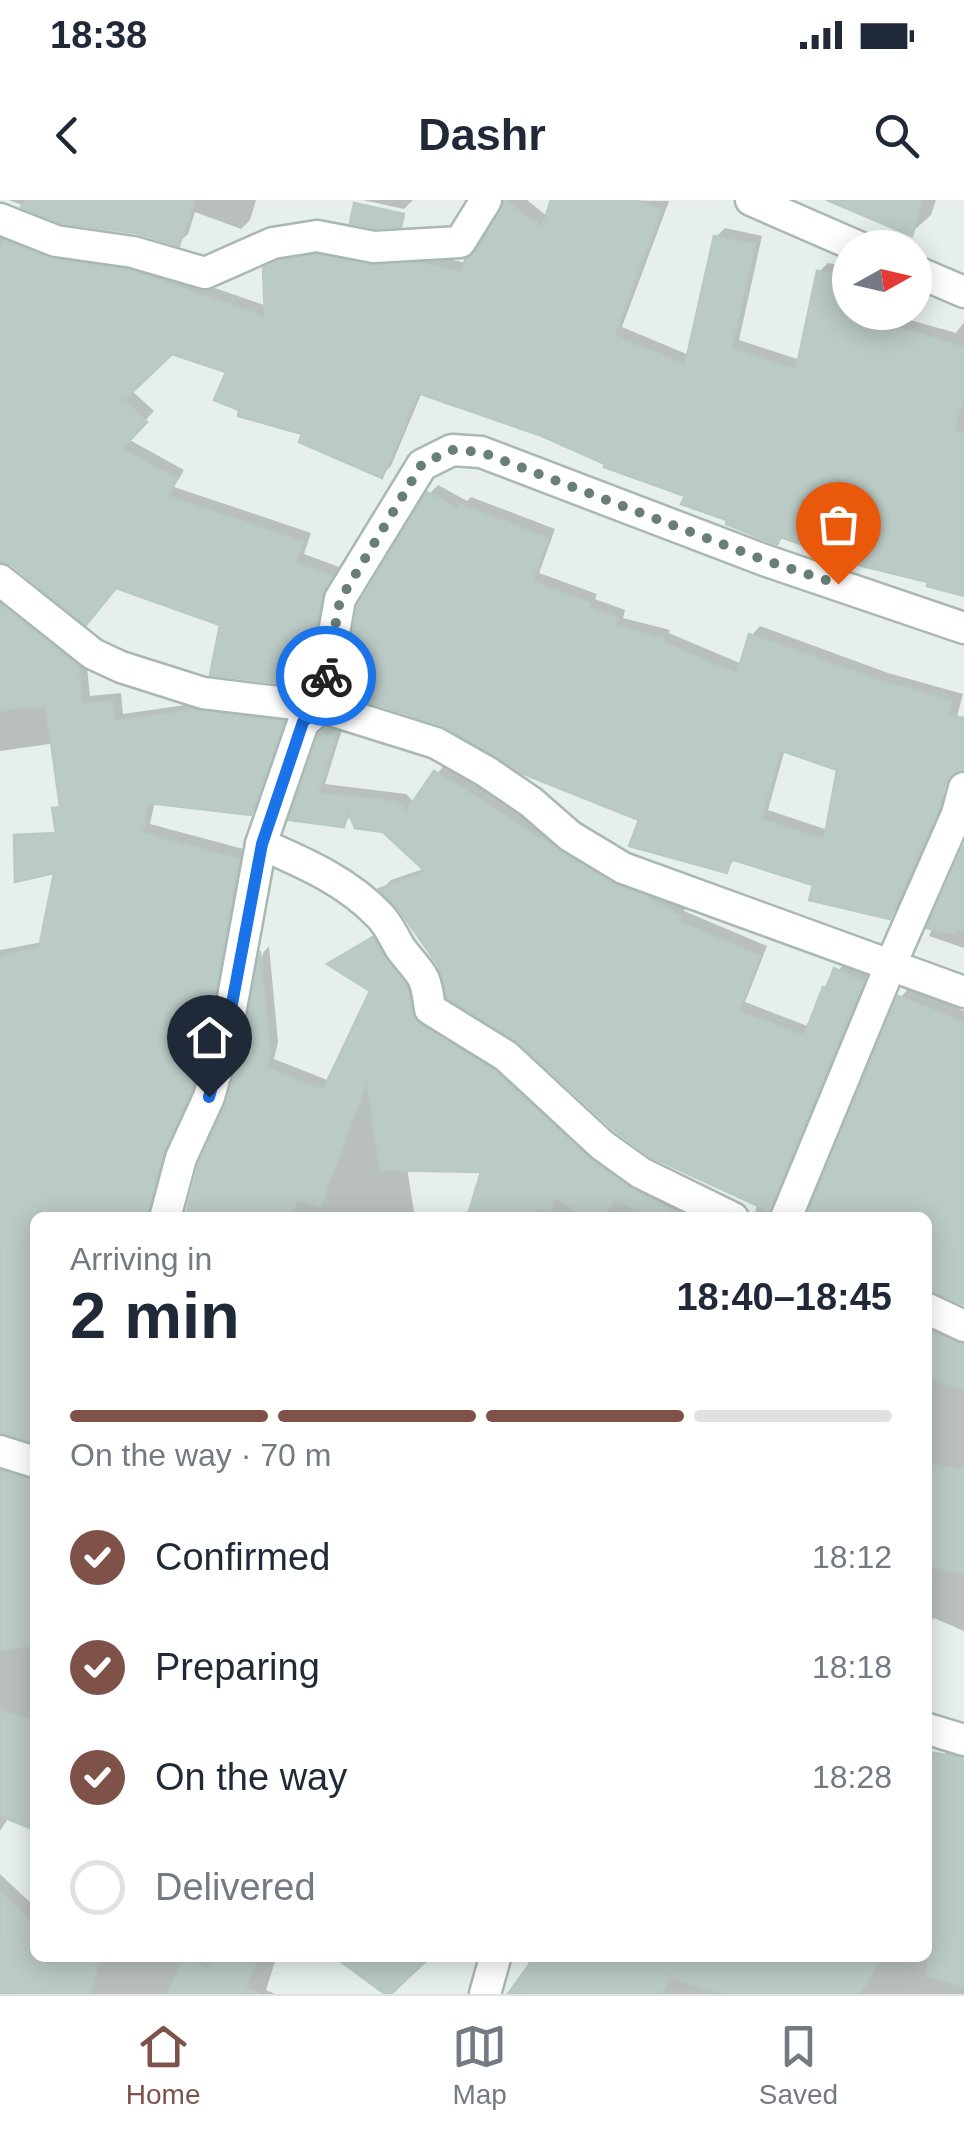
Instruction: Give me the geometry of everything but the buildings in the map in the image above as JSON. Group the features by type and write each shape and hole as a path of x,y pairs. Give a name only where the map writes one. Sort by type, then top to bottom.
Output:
{"street":[{"path":"0,219 56,241 133,252 204,273 274,243 317,236 374,248 460,242 486,200"},
{"path":"752,200 832,235"},
{"path":"932,278 964,292"},
{"path":"167,1212 181,1158 209,1097 225,1041 262,844 303,722 321,707 340,600 422,464 452,450 481,452 764,560 964,628"},
{"path":"0,580 94,654 121,667 203,693 321,707 436,743 487,772 531,802 570,836 623,868 964,992"},
{"path":"788,1212 958,814 964,788"},
{"path":"262,844 320,870 382,918 426,976 430,1010 506,1056 602,1145 641,1173 721,1212"},
{"path":"932,1311 964,1326"},
{"path":"0,1451 30,1460"},
{"path":"932,1730 964,1740"},
{"path":"485,1994 494,1962"}],"way so far":[{"path":"326,676 340,600 422,464 452,450 481,452 764,560 838,584"}],"route":[{"path":"209,1097 225,1041 262,844 303,722 321,707 326,676"}]}
